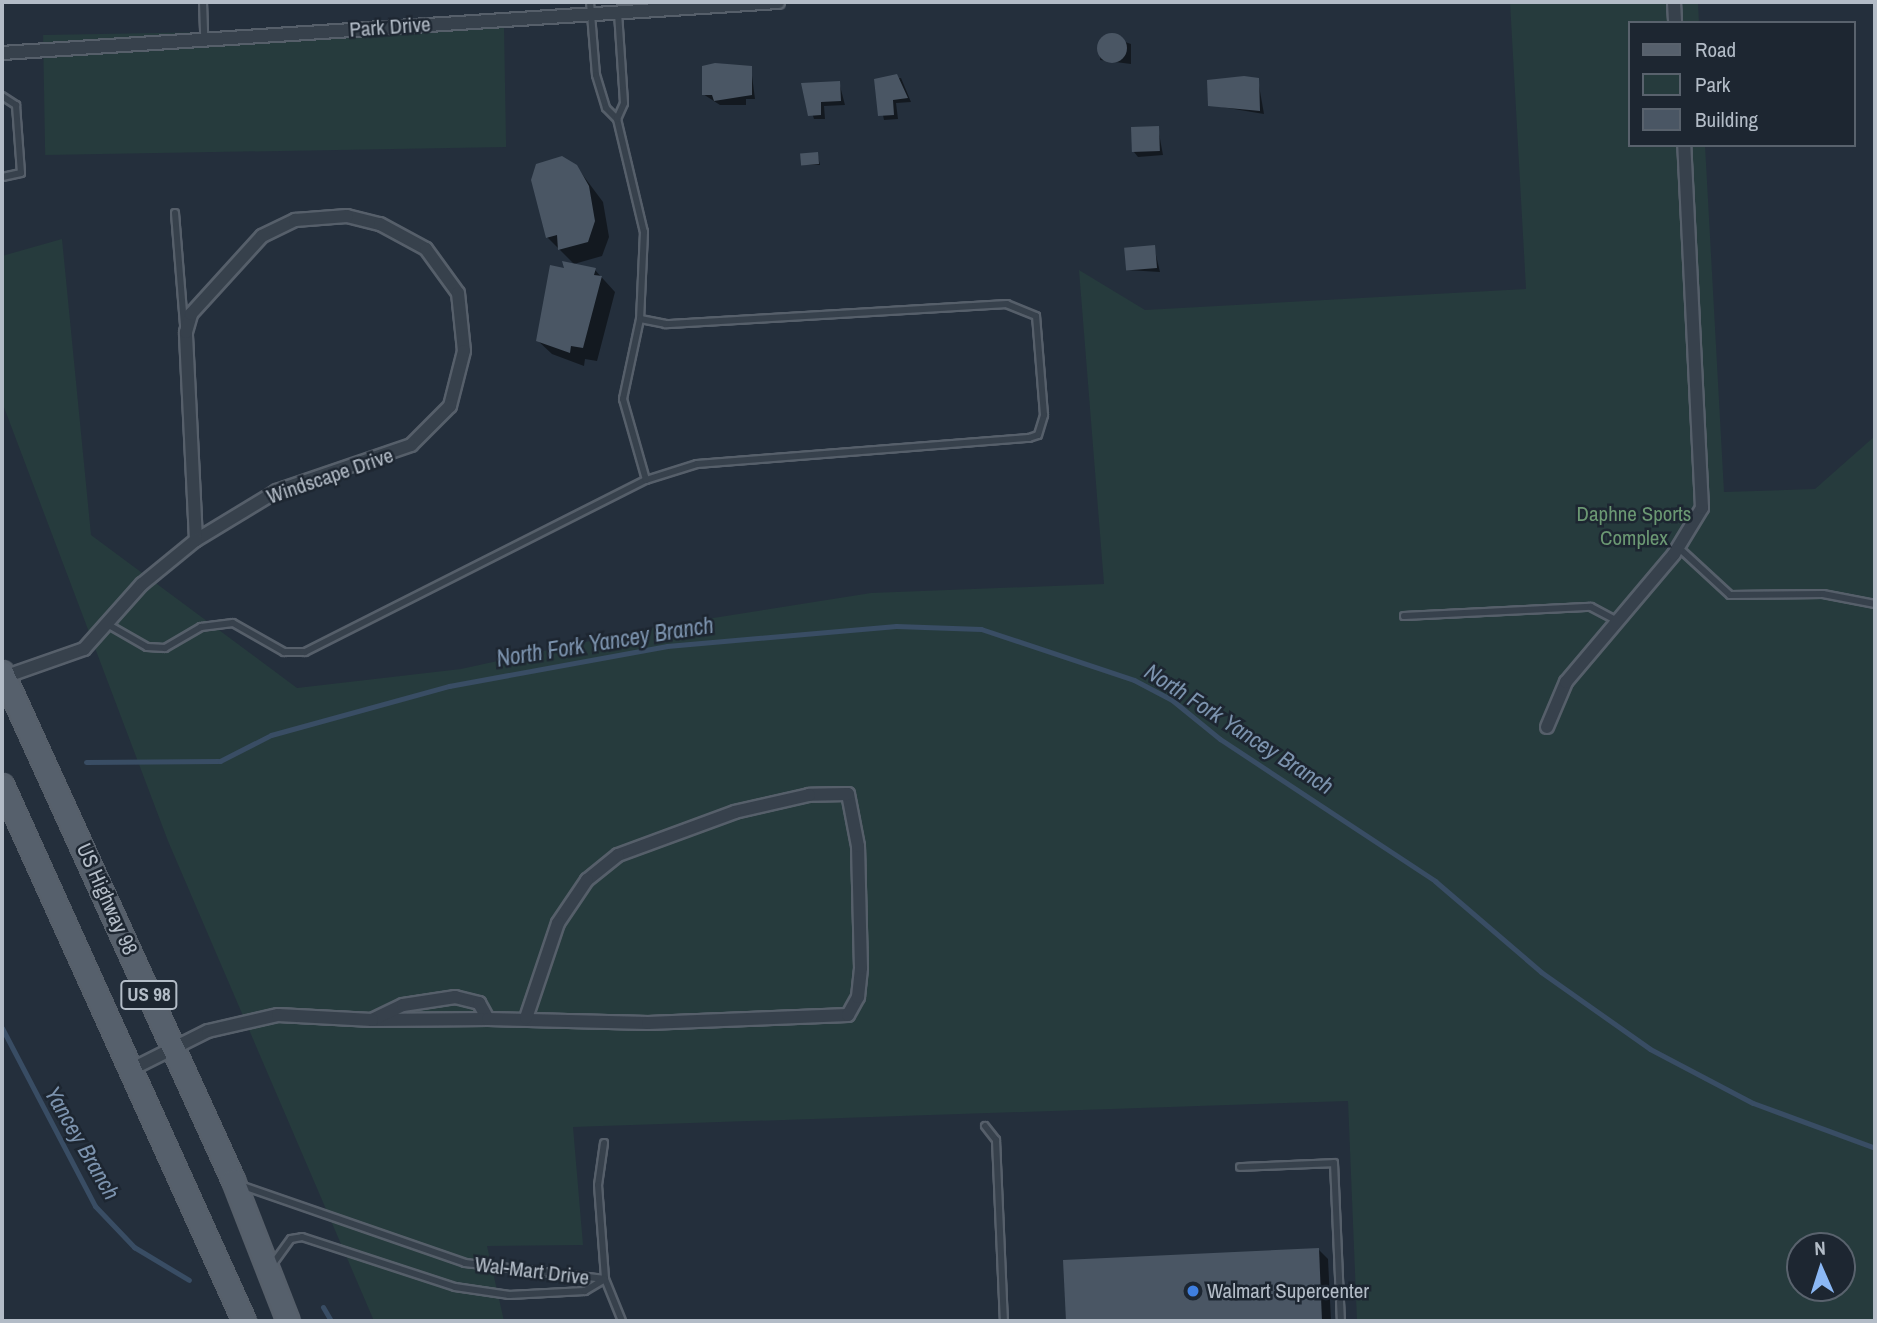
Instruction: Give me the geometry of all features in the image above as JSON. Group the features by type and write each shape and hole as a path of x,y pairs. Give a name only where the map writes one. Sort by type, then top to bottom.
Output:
{"main road":[{"name":"US Highway 98","path":"3,674 233,1180 267,1273 288,1321"},
{"name":"US 98","path":"2,785 244,1321"}],"street":[{"name":"Park Drive","path":"2,53 591,8 618,12 645,6 778,2"},
{"path":"1674,2 1675,21"},
{"path":"1547,727 1566,682 1615,620 1679,548 1702,508 1706,485 1684,147"},
{"name":"Windscape Drive","path":"3,674 85,649 107,624 196,540 277,491 384,457 426,435 458,388 465,331 458,293 439,261 396,230 347,216 295,220 262,236 191,314 186,332"},
{"path":"186,332 196,540"},
{"path":"132,1069 174,1051 208,1031 278,1015 372,1020 526,1018 648,1023 848,1015 858,997 861,968 858,846 848,794 809,795 735,812 618,855 587,880 558,923 526,1018"},
{"path":"372,1020 403,1005 454,997 479,1003 488,1019"}],"lane":[{"path":"203,2 204,38"},
{"path":"591,8 596,75 606,108 617,119 644,232 640,320 623,399 646,480"},
{"path":"617,119 624,103 618,12"},
{"path":"2,96 16,105 21,173 2,177"},
{"path":"175,214 186,332"},
{"path":"107,624 147,646 164,648 201,627 233,623 284,652 305,652 646,480 697,464 1030,438 1042,426 1044,401 1039,326 1019,304 666,324 640,320"},
{"path":"1679,548 1730,595 1823,594 1875,604"},
{"path":"1404,616 1591,607 1615,620"},
{"path":"985,1126 996,1140 1004,1321"},
{"path":"604,1143 598,1185 604,1279 622,1321"},
{"path":"1240,1167 1334,1163 1341,1321"},
{"name":"Wal-Mart Drive","path":"233,1180 255,1194 465,1263 604,1279"},
{"name":"Wal-Mart Drive","path":"267,1273 291,1239 302,1237 455,1287 509,1295 585,1291 604,1279"}],"green space":[{"name":"Daphne Sports Complex","path":"1510,2 1698,2 1699,21 1629,21 1629,147 1705,147 1724,492 1815,489 1875,436 1875,1321 1357,1321 1348,1101 573,1127 583,1245 487,1246 504,1321 374,1321 168,841 2,402 2,256 62,239 91,535 297,688 461,669 650,628 871,593 1104,584 1079,270 1145,310 1526,289"},
{"path":"504,27 506,147 45,155 43,35"}],"building":[{"path":"1112,33 1123,37 1127,48 1123,59 1112,63 1101,59 1097,48 1101,37"},
{"path":"715,63 752,66 752,95 714,101 712,95 702,95 702,66"},
{"path":"897,74 908,98 893,100 894,115 878,116 874,79"},
{"path":"1244,76 1259,78 1260,111 1208,106 1207,80"},
{"path":"840,81 841,101 821,102 821,115 808,116 801,83"},
{"path":"1159,126 1160,151 1132,152 1131,127"},
{"path":"818,152 819,164 801,166 800,154"},
{"path":"562,156 577,165 589,186 595,221 588,242 558,250 557,235 546,238 531,180 536,164"},
{"path":"1155,245 1157,268 1126,271 1124,248"},
{"path":"562,261 596,268 594,275 602,276 583,348 571,346 570,353 536,341 550,265 564,268"},
{"name":"Walmart Supercenter","path":"1319,1248 1322,1321 1066,1321 1063,1260"}],"waterway":[{"name":"North Fork Yancey Branch","path":"86,762 220,761 271,735 449,686 667,646 896,626 981,629 1134,680 1172,700 1220,739 1435,881 1541,972 1650,1049 1753,1103 1875,1148"},
{"name":"Yancey Branch","path":"2,1028 95,1206 134,1247 189,1280"},
{"name":"Yancey Branch","path":"323,1307 331,1321"}],"place":[{"name":"Walmart Supercenter","path":"1193,1291"}]}
